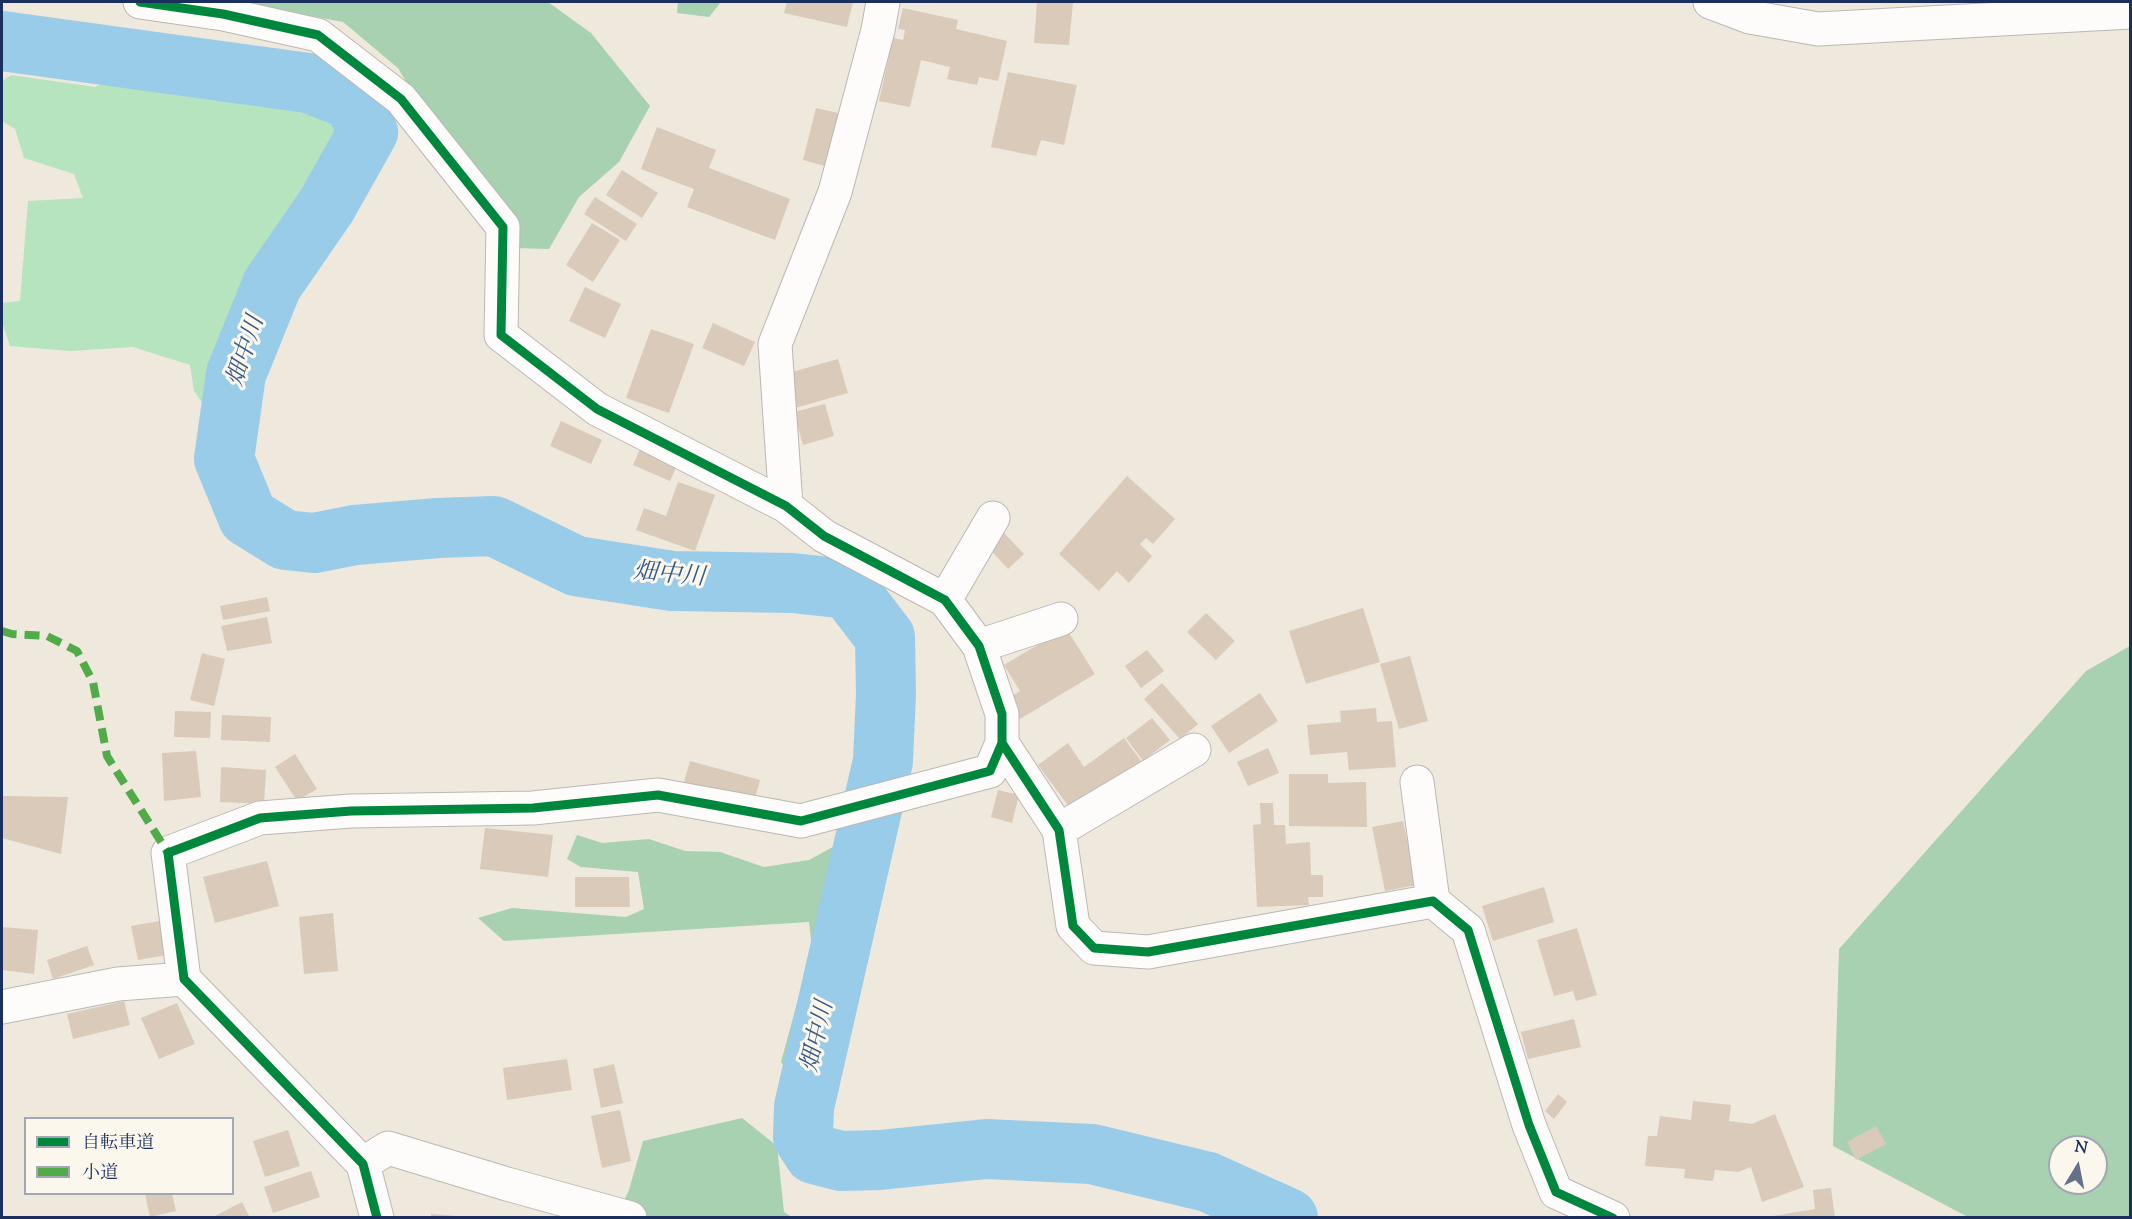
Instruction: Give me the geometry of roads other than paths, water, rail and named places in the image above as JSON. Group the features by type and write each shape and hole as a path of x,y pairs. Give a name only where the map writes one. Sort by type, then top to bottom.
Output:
{"street":[{"path":"140,2 223,14 318,35 401,99 503,227 501,335 597,409 786,506 824,536 945,600 979,646 1002,714 1002,743 990,771 801,821 658,795 533,808 351,811 260,818 168,853 184,979 363,1164 377,1218"},
{"path":"786,506 775,344 835,192 878,30 883,2"},
{"path":"1710,2 1750,17 1818,29 2130,12"},
{"path":"945,600 993,518"},
{"path":"979,646 1061,619"},
{"path":"1002,743 1059,830 1073,926 1094,948 1148,952 1433,902"},
{"path":"1059,830 1194,750"},
{"path":"1417,782 1433,902 1468,930 1529,1125 1556,1192 1613,1218"},
{"path":"2,1007 118,984 184,979"},
{"path":"363,1164 388,1148 630,1218"}],"waterway":[{"name":"畑中川","path":"2,41 308,83 353,100 368,132 327,205 272,285 236,374 224,459 248,517 285,540 314,543 355,535 494,526 576,566 672,581 792,583 848,589 885,637 886,694 883,761 804,1107 803,1137 814,1154 841,1161 880,1160 986,1149 1092,1154 1208,1182 1288,1218"}]}
